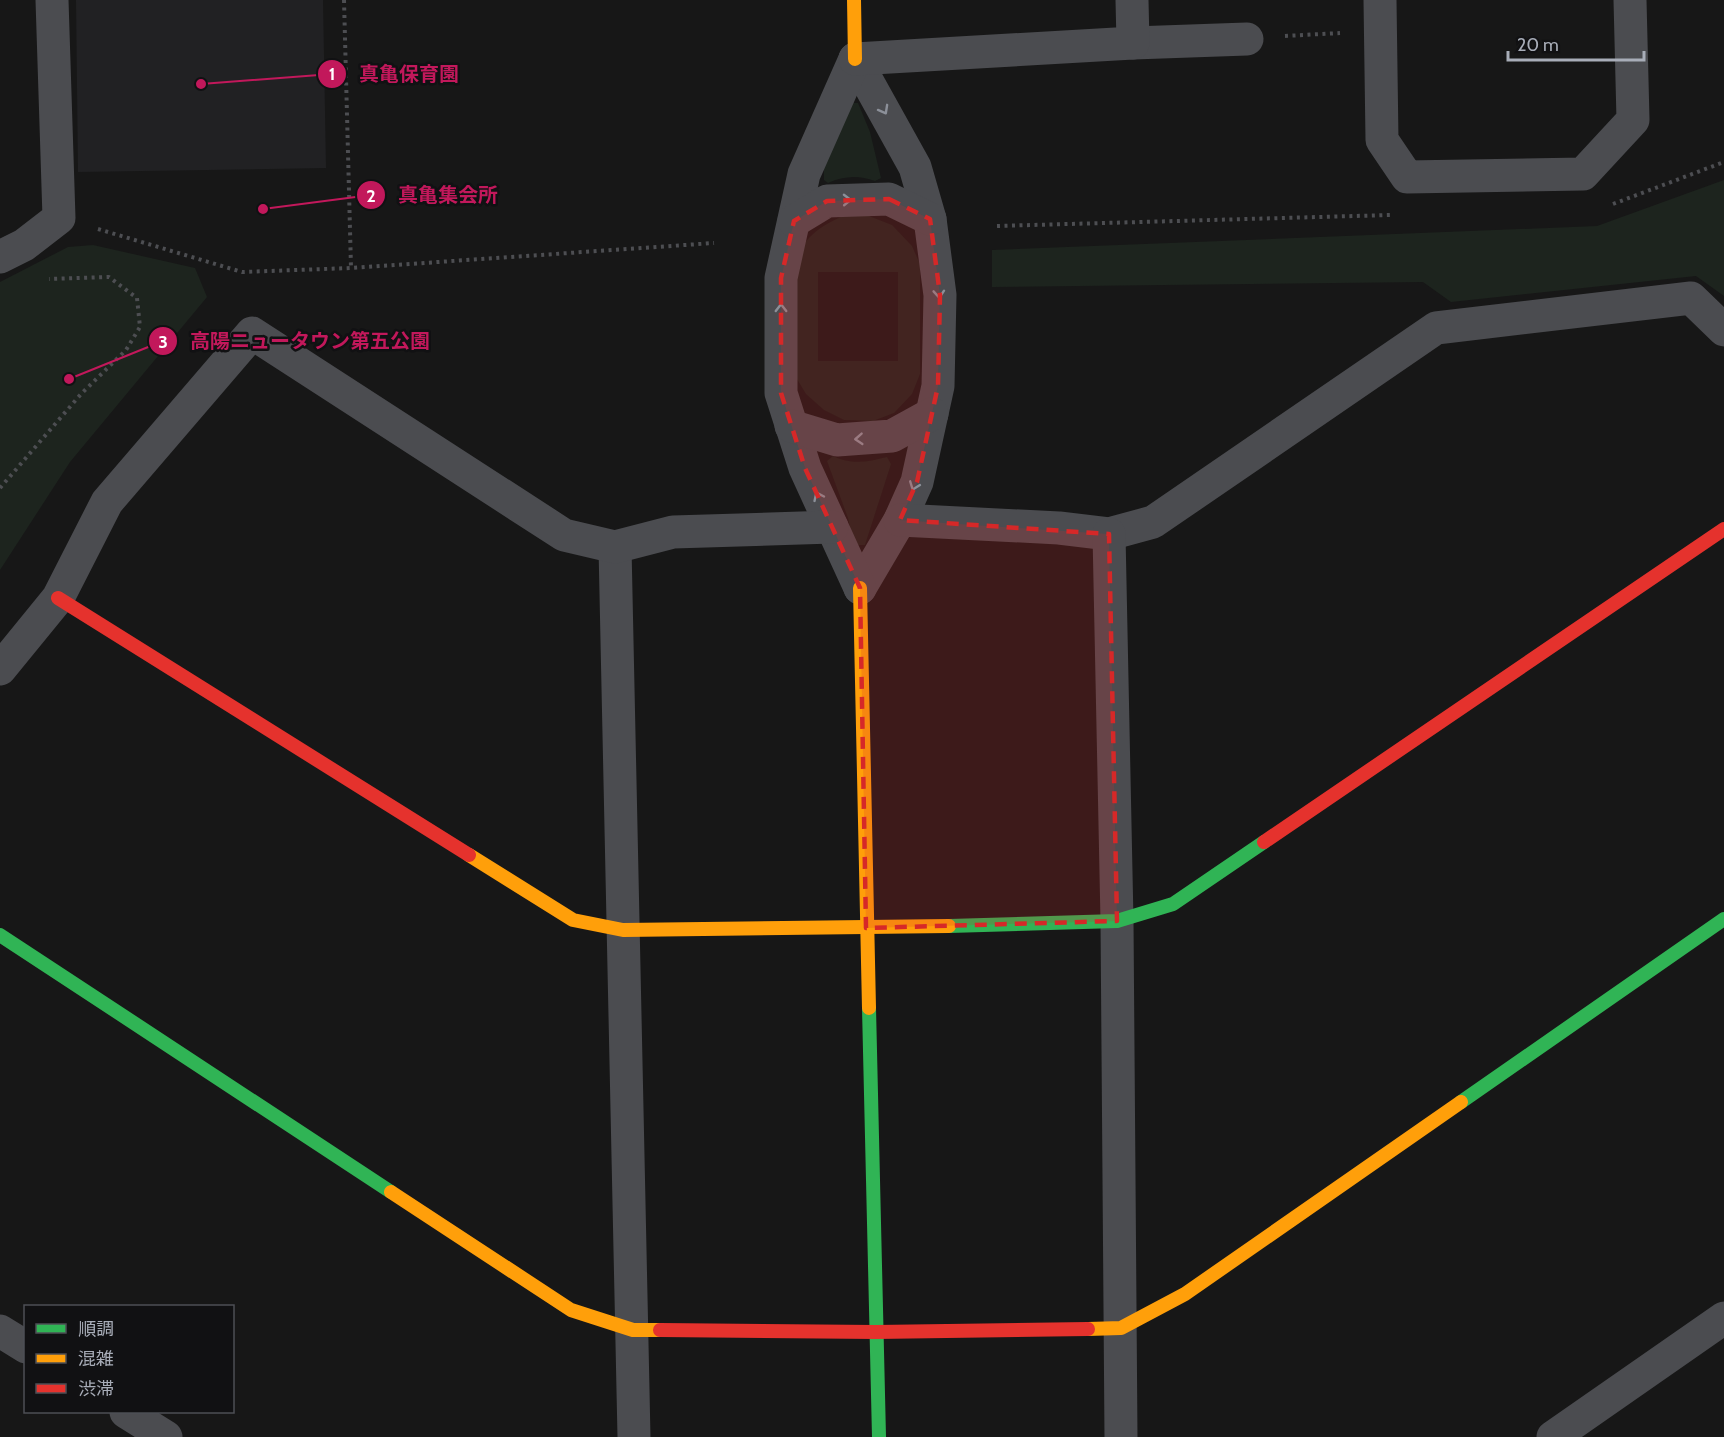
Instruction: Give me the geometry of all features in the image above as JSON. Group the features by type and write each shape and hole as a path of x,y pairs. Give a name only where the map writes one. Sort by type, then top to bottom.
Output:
{"street":[{"path":"0,257 24,245 59,218 52,0"},
{"path":"854,0 855,59 804,174 781,278 781,393 805,468 860,588 879,1437"},
{"path":"1132,0 1133,43"},
{"path":"1380,16 1382,140 1407,177 1583,174 1633,120 1630,0"},
{"path":"855,59 1133,43 1247,39"},
{"path":"855,59 915,166 930,219 940,295 938,386 917,483 900,520 860,588"},
{"path":"794,221 827,201 889,200 930,219"},
{"path":"900,520 1059,528 1109,534 1153,522 1436,328 1691,298 1724,330"},
{"path":"0,669 58,598 107,502 252,333 564,535 615,547 673,532 832,527"},
{"path":"791,426 837,440 892,436 932,414"},
{"path":"58,598 573,920 623,930 866,928 1117,921 1173,904 1724,529"},
{"path":"1109,534 1117,921 1121,1437"},
{"path":"615,547 634,1437"},
{"path":"0,935 571,1310 633,1330 876,1332 1121,1328 1185,1294 1724,920"},
{"path":"1553,1437 1724,1318"},
{"path":"0,1331 24,1346"},
{"path":"128,1413 166,1437"}],"path":[{"path":"344,0 351,268"},
{"path":"1247,39 1380,16"},
{"path":"1609,206 1724,162"},
{"path":"997,226 1398,215"},
{"path":"59,218 242,272 351,268 714,243"},
{"path":"0,488 81,394 126,350 140,327 137,298 109,277 51,278 40,283"}],"highlighted area":[{"path":"889,199 930,219 940,295 938,386 917,482 900,520 1109,534 1117,921 866,928 860,588 805,468 781,393 781,278 794,221 827,201"}],"shaded area":[{"path":"76,0 323,0 326,168 78,172"},
{"path":"846,103 858,103 870,132 881,178 875,181 857,177 828,183 824,180 824,162"},
{"path":"1724,180 1724,296 1696,276 1451,302 1423,282 992,287 992,250 1597,226"},
{"path":"843,216 869,216 892,225 912,246 920,264 920,374 912,394 894,413 873,421 844,420 824,410 806,394 794,374 796,259 809,238","holes":["818,272 898,272 898,361 818,361"]},
{"path":"93,245 195,268 207,297 70,462 0,570 0,282 68,247"},
{"path":"833,456 847,461 860,462 887,457 891,464 865,545 854,545 848,518 827,461"}],"traffic: fast":[{"path":"949,926 1117,921 1173,904 1264,842"},
{"path":"1461,1102 1724,919"},
{"path":"0,935 391,1192"},
{"path":"869,1008 879,1437"}],"traffic: slow":[{"path":"854,0 855,59"},
{"path":"860,588 869,1008"},
{"path":"469,855 573,920 623,930 949,926"},
{"path":"1088,1329 1121,1328 1185,1294 1461,1102"},
{"path":"391,1192 571,1310 633,1330 660,1330"}],"traffic: jam":[{"path":"1264,842 1724,529"},
{"path":"58,598 469,855"},
{"path":"660,1330 876,1332 1088,1329"}],"place":[{"name":"真亀保育園","path":"201,84"},
{"name":"真亀集会所","path":"263,209"},
{"name":"高陽ニュータウン第五公園","path":"69,379"}]}
